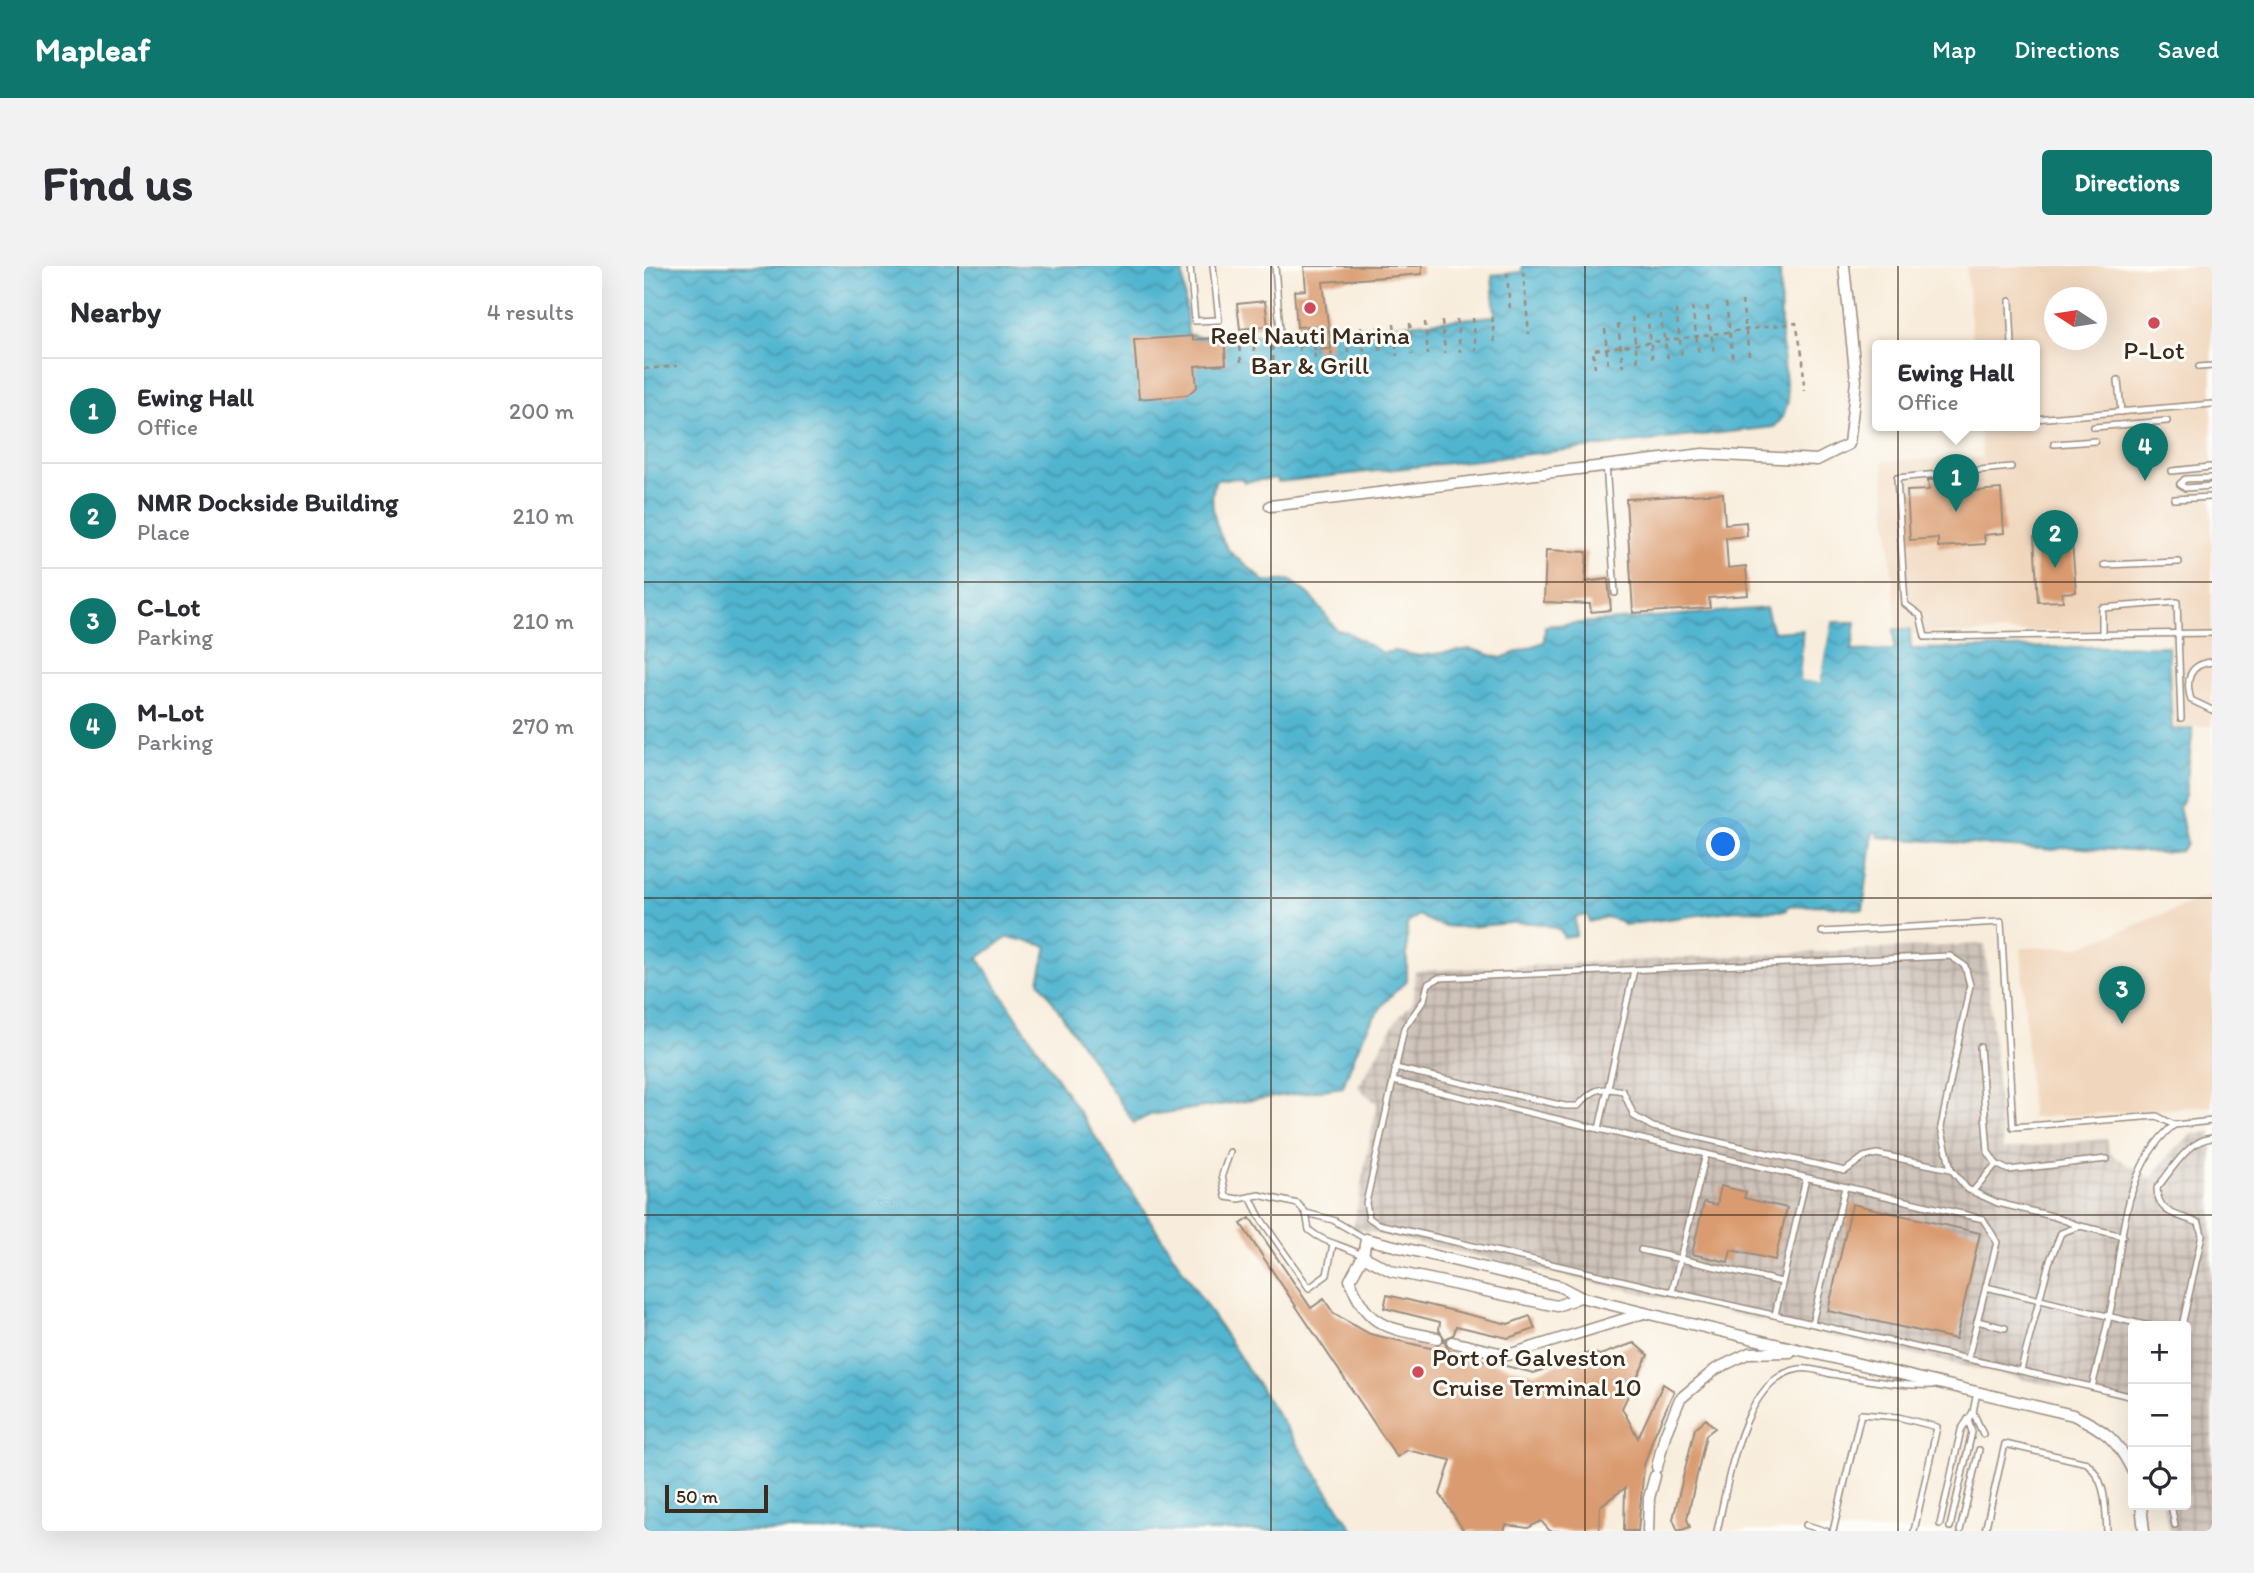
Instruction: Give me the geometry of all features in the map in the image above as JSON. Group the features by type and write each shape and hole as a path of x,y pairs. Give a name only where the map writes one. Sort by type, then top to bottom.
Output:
{"street":[{"path":"1270,506 1703,454 1816,460 1849,444 1856,381 1844,266"},
{"path":"1437,1338 1379,1325 1357,1299 1350,1280 1363,1256 1366,1239 1559,1286 1580,1297 2073,1415 2103,1429 2128,1461"},
{"path":"1363,1256 1391,1271 1557,1306 1580,1297"},
{"path":"1452,1342 1508,1355 1645,1313"},
{"path":"1648,1531 1649,1498 1665,1435 1681,1399 1716,1369 1749,1353 1805,1351"},
{"path":"2142,1510 2144,1531"}],"lane":[{"path":"1190,266 1195,321 1219,320 1213,266"},
{"path":"1275,266 1281,343"},
{"path":"2010,301 2012,340"},
{"path":"2199,367 2212,366"},
{"path":"2118,380 2121,412"},
{"path":"2040,419 2212,404"},
{"path":"2094,427 2167,421"},
{"path":"2054,444 2095,441"},
{"path":"1606,464 1615,593"},
{"path":"2011,467 1897,478 1905,604 1920,615 1925,637 2212,633"},
{"path":"2172,471 2210,467"},
{"path":"2212,478 2185,479 2180,484 2185,488 2212,486"},
{"path":"2174,499 2211,497"},
{"path":"2104,565 2179,562"},
{"path":"2102,635 2102,608 2177,602 2181,718"},
{"path":"2212,662 2195,667 2188,677 2187,689 2191,700 2212,710"},
{"path":"1822,932 2001,922 2013,1126 2157,1116 2174,1125 2212,1121"},
{"path":"2123,1236 1998,1203 1973,1192 1951,1169 1941,1127 1970,985 1965,966 1950,956 1439,978 1428,984 1423,1000 1404,1028 1366,1203 1369,1218 1377,1224 2128,1396"},
{"path":"1599,1129 1634,970"},
{"path":"1980,1047 1988,1152 1996,1164 2008,1170 2107,1160"},
{"path":"1395,1069 1565,1106 1578,1106 1590,1092 1602,1086 1623,1091 1634,1116 1653,1127 1845,1171 1864,1157 1877,1154 1951,1169"},
{"path":"1393,1081 1983,1219 1997,1242 1968,1358"},
{"path":"2092,1387 2109,1317 2128,1205 2139,1174 2155,1146 2174,1125"},
{"path":"2183,1321 2202,1235 2199,1223 2163,1210 2157,1200 2157,1188 2191,1147 2202,1139 2212,1138"},
{"path":"1230,1152 1222,1175 1226,1197 1259,1195 1298,1204 1306,1213 1309,1230 1321,1240 1346,1246 1363,1256"},
{"path":"1672,1292 1706,1154"},
{"path":"1973,1192 1996,1164"},
{"path":"1775,1315 1806,1178"},
{"path":"1812,1323 1845,1187"},
{"path":"1250,1197 1261,1219 1309,1288 1327,1275 1333,1244"},
{"path":"1306,1213 1333,1220 1366,1239"},
{"path":"2021,1370 2062,1233 2080,1226"},
{"path":"1641,1250 1782,1282"},
{"path":"1986,1286 2128,1321"},
{"path":"1977,1321 2005,1328"},
{"path":"1717,1531 1740,1438 1756,1402 1770,1382 1800,1368 1919,1385 1943,1384"},
{"path":"1940,1524 1961,1430 1973,1412 1977,1392"},
{"path":"1973,1412 1983,1434"},
{"path":"1833,1531 1861,1414 1898,1418 1937,1427 1914,1531"},
{"path":"1951,1527 1972,1432 1968,1419"},
{"path":"1985,1531 2005,1444 2087,1463 2097,1472 2104,1487 2107,1531"},
{"path":"1960,1531 1979,1450"},
{"path":"2172,1510 2175,1525"},
{"path":"1806,1525 1826,1531"}],"path":[{"path":"1522,272 1529,334"},
{"path":"1507,273 1510,310"},
{"path":"1742,301 1749,355"},
{"path":"1726,303 1733,358"},
{"path":"1707,306 1714,353"},
{"path":"1692,307 1699,354"},
{"path":"1676,310 1682,357"},
{"path":"1647,314 1653,362"},
{"path":"1660,314 1668,359"},
{"path":"1492,317 1495,346"},
{"path":"1632,317 1638,364"},
{"path":"1473,318 1476,351"},
{"path":"1457,319 1460,352"},
{"path":"1442,321 1444,353"},
{"path":"1425,322 1428,355"},
{"path":"1410,323 1412,355"},
{"path":"1595,368 1593,350 1796,323 1803,359 1804,391"},
{"path":"1394,324 1397,356"},
{"path":"1618,324 1623,366"},
{"path":"1378,326 1381,357"},
{"path":"1361,327 1365,359"},
{"path":"1345,328 1349,359"},
{"path":"1605,329 1608,366"},
{"path":"1330,331 1332,361"},
{"path":"1271,334 1275,367"},
{"path":"1313,334 1315,359"},
{"path":"1253,335 1255,362"},
{"path":"1298,336 1301,364"},
{"path":"1238,337 1241,362"},
{"path":"644,369 677,366"}],"shaded area":[{"path":"1966,266 2212,266 2212,726 2175,727 2171,630 1897,634 1883,461 1982,457 1980,431 2040,431 2040,340 1972,340"},
{"path":"2212,895 2212,1106 2031,1118 2021,948 2080,947"},
{"path":"1985,944 2003,1149 2107,1139 2109,1153 2151,1178 2172,1151 2193,1134 2212,1132 2212,1531 2170,1531 2164,1510 2191,1510 2191,1321 2128,1321 2128,1403 1353,1228 1377,1104 1358,1087 1396,1020 1413,1002 1415,971"}],"water":[{"path":"644,266 1182,266 1188,334 1199,337 1271,334 1273,340 1296,338 1297,334 1495,316 1492,275 1522,272 1522,266 1780,266 1781,336 1788,401 1783,417 1774,427 1278,482 1277,478 1244,482 1241,478 1216,480 1212,496 1213,506 1224,542 1231,553 1264,582 1290,580 1310,595 1337,630 1347,632 1383,653 1395,651 1420,656 1471,649 1501,658 1544,642 1545,626 1766,608 1773,632 1803,630 1800,680 1820,683 1832,622 1856,622 1852,651 1894,650 1894,629 1910,629 1911,649 2168,646 2172,729 2193,729 2185,795 2179,807 2187,843 2181,851 2162,853 2067,847 2054,850 1878,837 1877,832 1873,832 1863,910 1822,905 1788,906 1786,911 1737,910 1623,925 1621,921 1606,917 1589,922 1588,915 1575,917 1576,935 1564,938 1561,931 1544,925 1508,923 1452,927 1419,915 1407,924 1407,981 1384,1003 1367,1029 1343,1087 1150,1115 1134,1123 1039,981 1047,946 1008,937 978,958 1354,1531 644,1531"}],"pier":[{"path":"1833,618 1820,683 1800,680 1804,627 1804,677 1818,679 1828,621"}],"building":[{"path":"1304,266 1422,266 1422,274 1323,282 1331,349 1315,350 1313,326 1297,327 1294,291 1306,290"},
{"path":"1265,301 1268,326 1240,329 1237,304"},
{"path":"1193,336 1193,340 1224,337 1226,364 1195,366 1197,387 1187,395 1139,399 1134,340"},
{"path":"1974,477 1975,491 2001,489 2004,533 1984,535 1985,544 1938,547 1938,538 1910,540 1907,491 1929,490 1928,480"},
{"path":"1723,493 1725,524 1746,522 1747,536 1726,538 1728,568 1746,566 1748,595 1709,598 1710,608 1633,613 1626,499"},
{"path":"2059,536 2059,543 2072,542 2076,592 2062,593 2063,601 2038,602 2034,537"},
{"path":"1546,550 1587,552 1585,582 1608,579 1611,610 1591,612 1590,604 1544,602"},
{"path":"1721,1186 1746,1192 1744,1198 1787,1208 1775,1260 1731,1250 1728,1262 1692,1254 1704,1202 1717,1205"},
{"path":"1852,1204 1980,1233 1956,1339 1828,1311"},
{"name":"Port of Galveston Cruise Terminal 10","path":"1250,1218 1311,1308 1324,1299 1334,1314 1370,1334 1434,1349 1444,1340 1449,1352 1534,1373 1591,1352 1600,1355 1634,1343 1648,1355 1622,1408 1638,1438 1663,1384 1674,1391 1644,1466 1638,1531 1624,1531 1625,1488 1600,1506 1599,1531 1550,1531 1541,1521 1528,1528 1506,1525 1504,1531 1464,1531 1440,1494 1451,1460 1407,1450 1397,1457 1241,1224"},
{"path":"1387,1295 1508,1324 1530,1316 1535,1329 1508,1338 1456,1326 1454,1334 1445,1339 1439,1330 1440,1322 1384,1308"},
{"path":"1706,1419 1715,1428 1706,1435 1687,1519 1690,1527 1678,1531 1673,1519 1695,1428"}],"place":[{"name":"Reel Nauti Marina Bar & Grill","path":"1310,308"},
{"name":"P-Lot","path":"2154,323"},
{"name":"M-Lot","path":"2145,481"},
{"name":"Ewing Hall","path":"1956,512"},
{"name":"NMR Dockside Building","path":"2055,568"},
{"name":"C-Lot","path":"2122,1024"},
{"name":"Port of Galveston Cruise Terminal 10","path":"1418,1372"}]}
